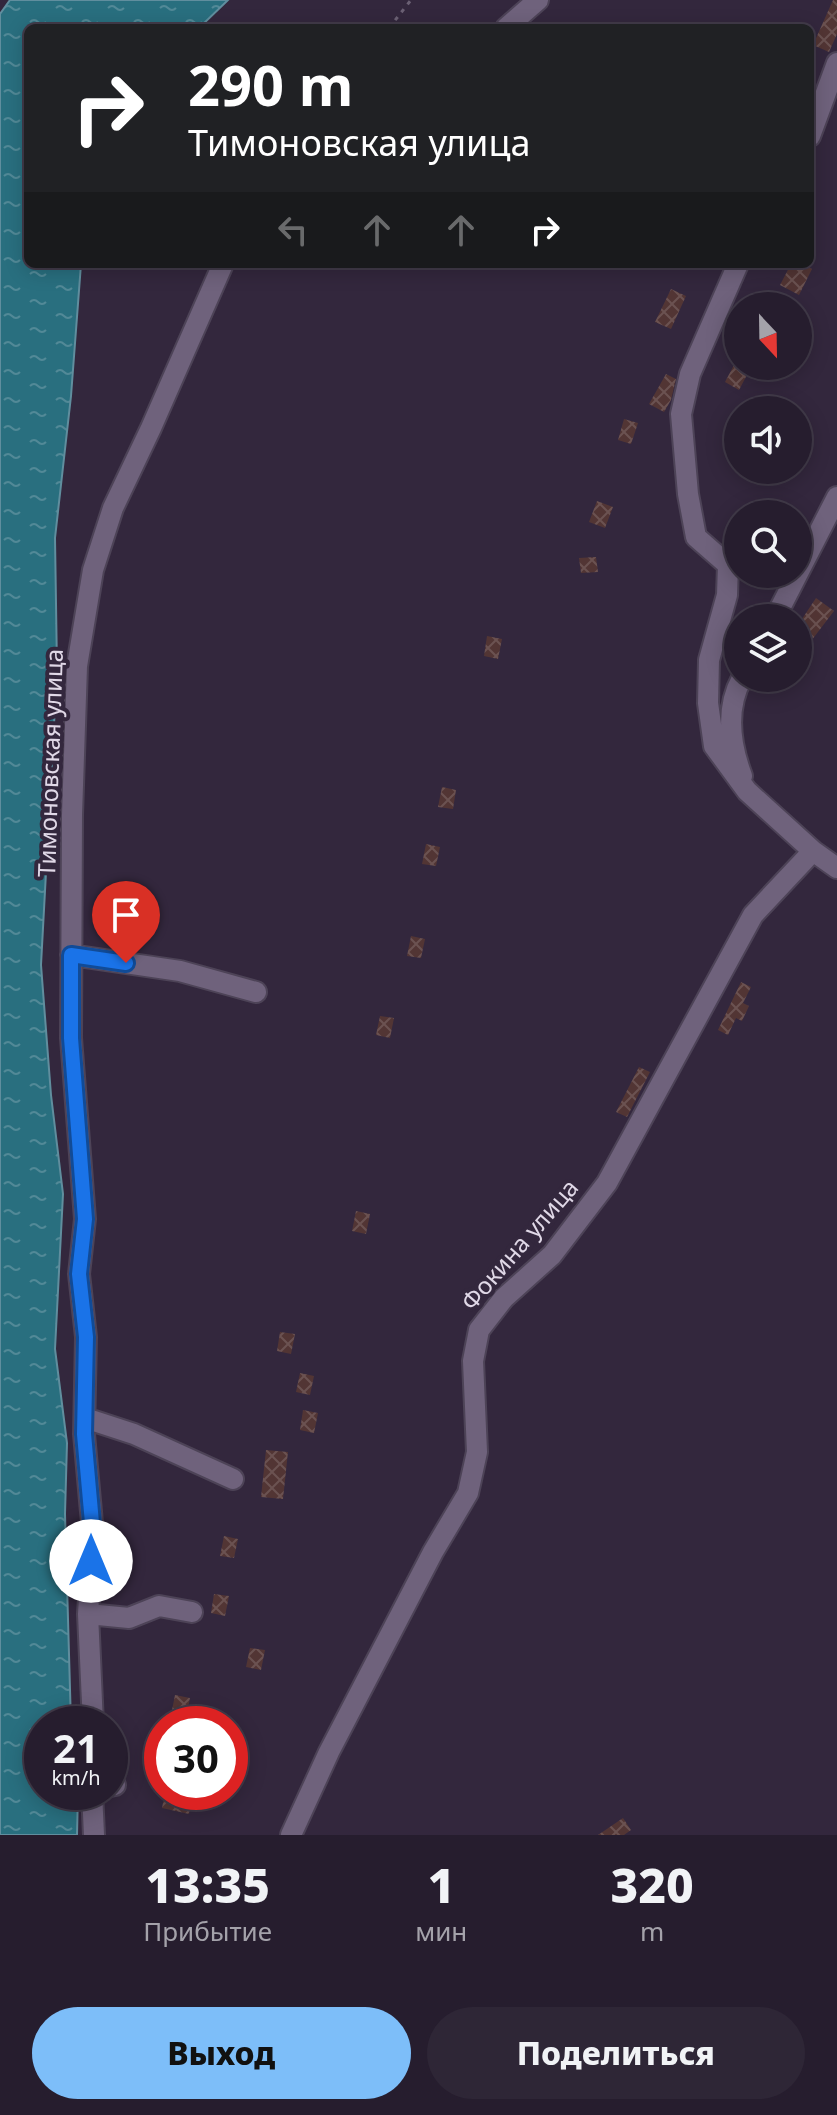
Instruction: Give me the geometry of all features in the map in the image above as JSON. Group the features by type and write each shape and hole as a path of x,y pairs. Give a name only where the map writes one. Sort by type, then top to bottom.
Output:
{"street":[{"path":"511,24 538,0"},
{"path":"814,125 837,63"},
{"name":"Тимоновская улица","path":"92,1706 88,1614 93,1534 85,1418 86,1337 79,1274 85,1219 71,1038 72,815 77,666 93,570 113,508 221,268"},
{"path":"736,268 690,374 681,414 688,494 696,537 728,565 727,595 709,660 708,703 714,746 747,791 813,851 837,868"},
{"path":"782,604 837,497"},
{"path":"738,692 729,719 736,759 747,791"},
{"name":"Фокина улица","path":"291,1835 329,1752 433,1552 468,1493 477,1452 473,1361 479,1330 504,1298 552,1255 607,1183 753,915 813,851"},
{"path":"71,955 180,971 256,992"},
{"path":"85,1418 134,1434 233,1479"},
{"path":"88,1614 129,1618 159,1606 192,1612"},
{"path":"93,1810 94,1835"}],"path":[{"path":"392,24 411,0"}],"water":[{"path":"10,0 228,0 203,24 24,24 24,268 81,268 71,396 55,538 57,669 41,965 51,1095 63,1194 55,1349 67,1443 65,1514 70,1706 24,1706 24,1810 78,1810 77,1835 0,1835 0,14"}],"building":[{"path":"833,0 837,0 837,34 829,52 814,43"},
{"path":"789,268 812,269 800,292 780,285"},
{"path":"671,289 686,296 671,329 655,322"},
{"path":"666,374 676,379 671,400 664,412 649,404"},
{"path":"726,380 744,380 739,390"},
{"path":"624,419 638,423 631,444 618,440"},
{"path":"597,501 613,507 605,528 589,522"},
{"path":"596,557 598,572 581,573 579,558"},
{"path":"816,598 834,611 812,640 812,604"},
{"path":"487,636 502,639 498,659 484,656"},
{"path":"442,787 456,790 453,809 438,807"},
{"path":"426,844 440,847 436,866 422,864"},
{"path":"411,936 425,939 421,958 407,956"},
{"path":"741,982 751,987 743,1003 749,1006 742,1021 736,1018 728,1035 718,1030"},
{"path":"380,1016 394,1018 390,1038 376,1035"},
{"path":"639,1067 650,1072 627,1117 616,1112"},
{"path":"356,1211 370,1214 366,1234 352,1231"},
{"path":"280,1332 295,1334 291,1354 277,1351"},
{"path":"300,1373 314,1376 310,1395 296,1392"},
{"path":"303,1410 318,1413 314,1433 300,1430"},
{"path":"266,1450 288,1452 283,1499 261,1497"},
{"path":"224,1536 238,1539 234,1558 220,1556"},
{"path":"214,1594 229,1596 225,1616 211,1613"},
{"path":"250,1648 265,1650 261,1670 246,1667"},
{"path":"175,1695 190,1698 188,1706 173,1706"},
{"path":"623,1818 631,1830 624,1835 598,1835"}],"route":[{"path":"91,1561 93,1534 84,1434 86,1337 79,1274 85,1219 71,1038 71,955 126,963"}]}
